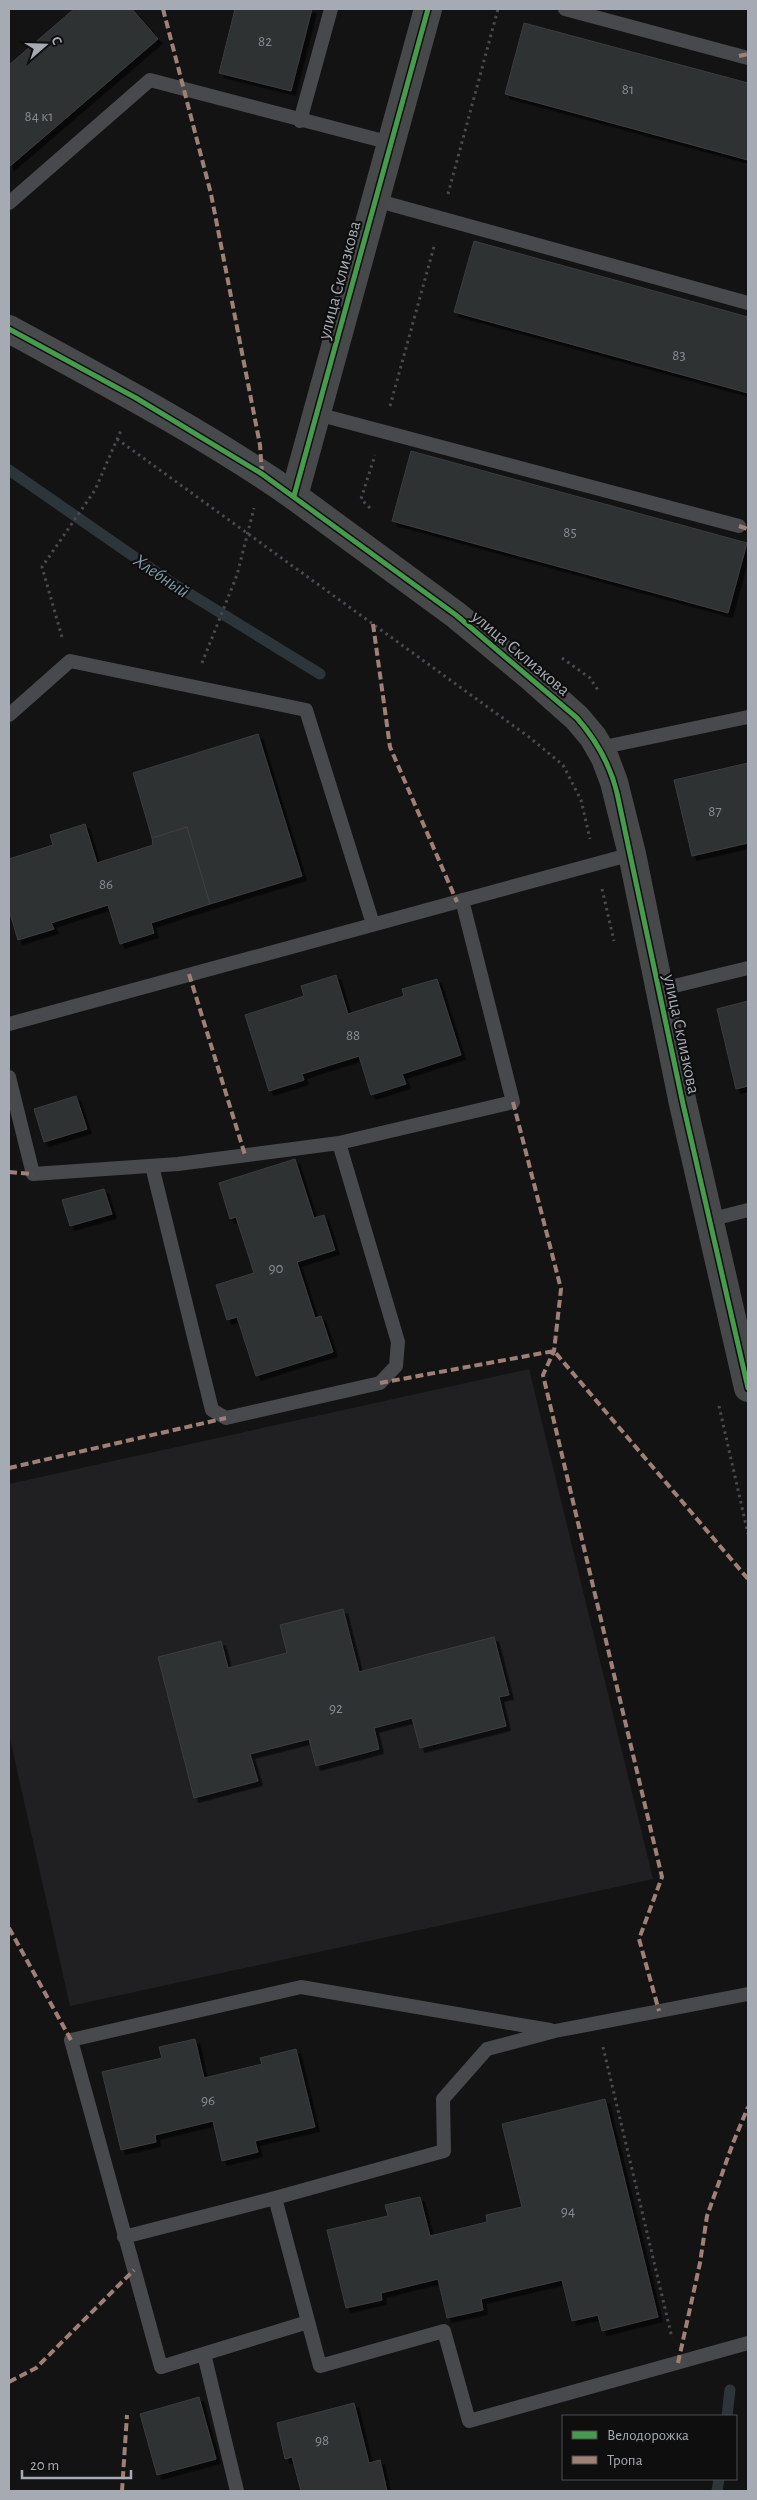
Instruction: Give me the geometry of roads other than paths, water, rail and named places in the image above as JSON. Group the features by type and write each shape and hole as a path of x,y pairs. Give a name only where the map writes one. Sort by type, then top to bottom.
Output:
{"street":[{"name":"улица Склизкова","path":"428,9 294,496 478,634 577,718 600,748 614,782 632,854 658,990 748,1388"},
{"path":"9,329 136,398 262,474 294,496"}],"lane":[{"path":"300,121 331,9"},
{"path":"565,9 748,58"},
{"path":"9,202 150,80 300,121 391,143"},
{"path":"375,200 748,303"},
{"path":"317,414 739,526"},
{"path":"9,715 70,661 306,710 373,924"},
{"path":"600,748 748,717"},
{"path":"9,1024 632,854"},
{"path":"9,1077 33,1174 152,1166 339,1143 514,1102 462,900"},
{"path":"658,990 748,968"},
{"path":"152,1166 212,1410 226,1418 380,1383 396,1366 398,1342 339,1143"},
{"path":"709,1220 748,1210"},
{"path":"308,2322 161,2367 71,2040 301,1987 555,2031"},
{"path":"124,2237 275,2198 444,2151 443,2099 487,2049 555,2031 748,1994"},
{"path":"275,2198 320,2366 444,2331 469,2421 748,2343"},
{"path":"204,2354 237,2491"}],"waterway":[{"name":"Хлебный","path":"9,470 172,583 320,674"},
{"name":"Хлебный","path":"727,2415 730,2390"},
{"name":"Хлебный","path":"717,2491 719,2480"}]}
